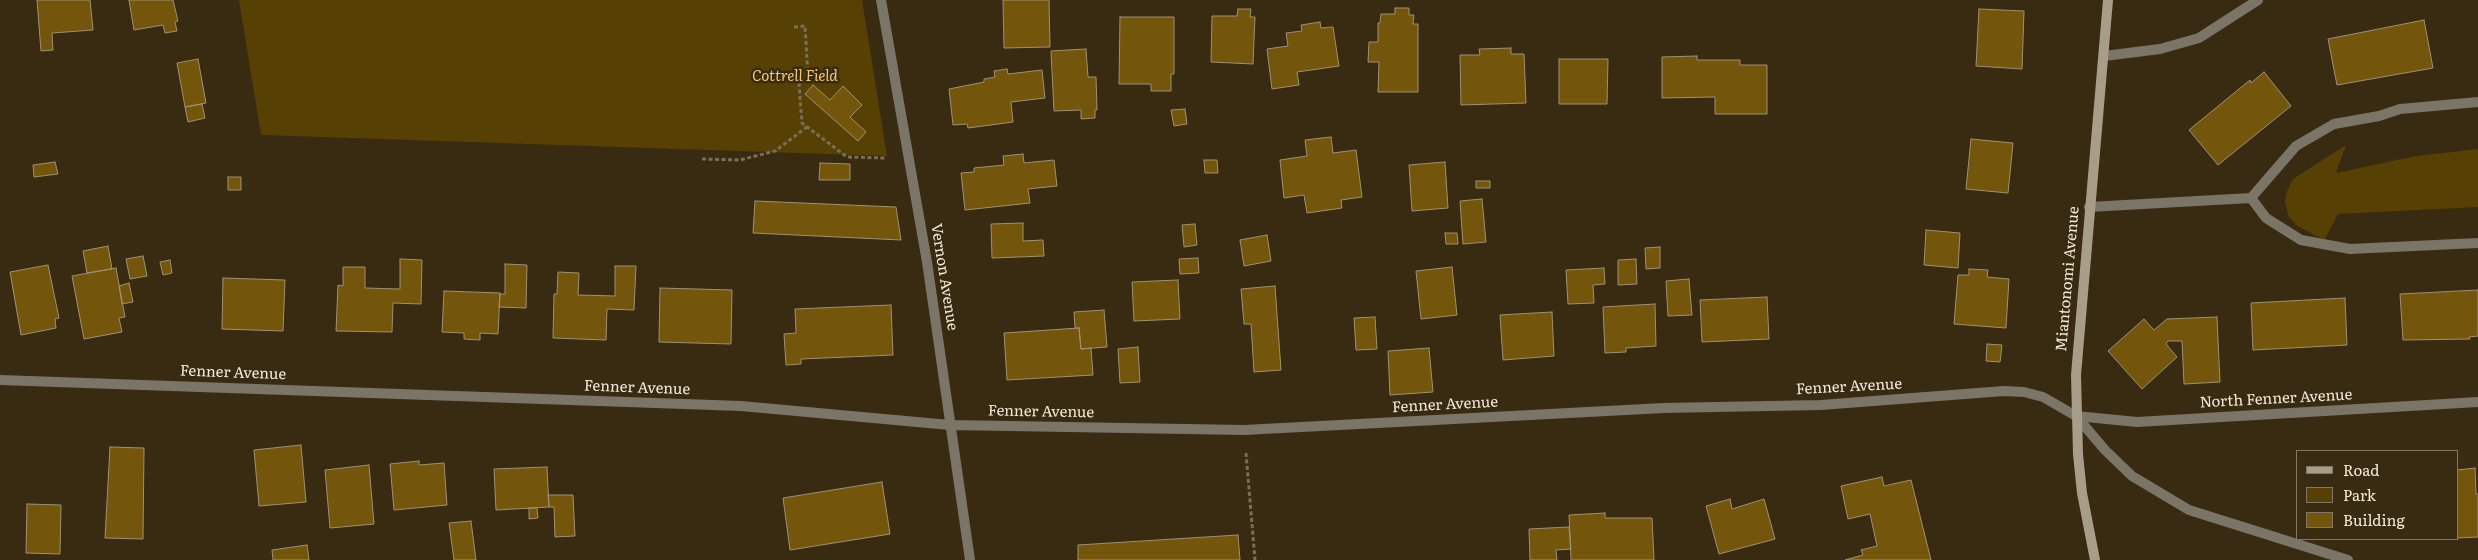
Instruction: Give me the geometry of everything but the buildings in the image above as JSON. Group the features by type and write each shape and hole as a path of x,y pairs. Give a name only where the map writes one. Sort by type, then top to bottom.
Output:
{"main road":[{"name":"Miantonomi Avenue","path":"2095,560 2082,493 2076,416 2077,336 2108,0"}],"street":[{"name":"Vernon Avenue","path":"881,0 927,262 970,560"},
{"path":"2104,56 2160,49 2199,38 2258,0"},
{"path":"2089,207 2251,198 2296,146 2334,124 2379,116 2400,108 2478,102"},
{"path":"2251,198 2266,218 2301,240 2350,249 2478,243"},
{"name":"Fenner Avenue","path":"0,380 740,406 950,425 1244,430 1664,408 1821,404 2004,391 2024,392 2043,397 2076,416"},
{"name":"North Fenner Avenue","path":"2076,416 2137,422 2478,402"},
{"path":"2076,416 2105,450 2132,476 2189,510 2348,560"}],"path":[{"path":"794,27 805,26 808,75 799,85 802,123 847,157 888,158"},
{"path":"702,159 740,160 775,151 807,127"},
{"path":"1244,430 1255,560"}],"green space":[{"name":"Cottrell Field","path":"239,0 862,0 887,156 261,135"},
{"path":"2346,145 2336,173 2416,156 2478,149 2478,207 2338,214 2325,239 2322,239 2296,225 2289,217 2285,202 2287,191 2293,179"}]}
